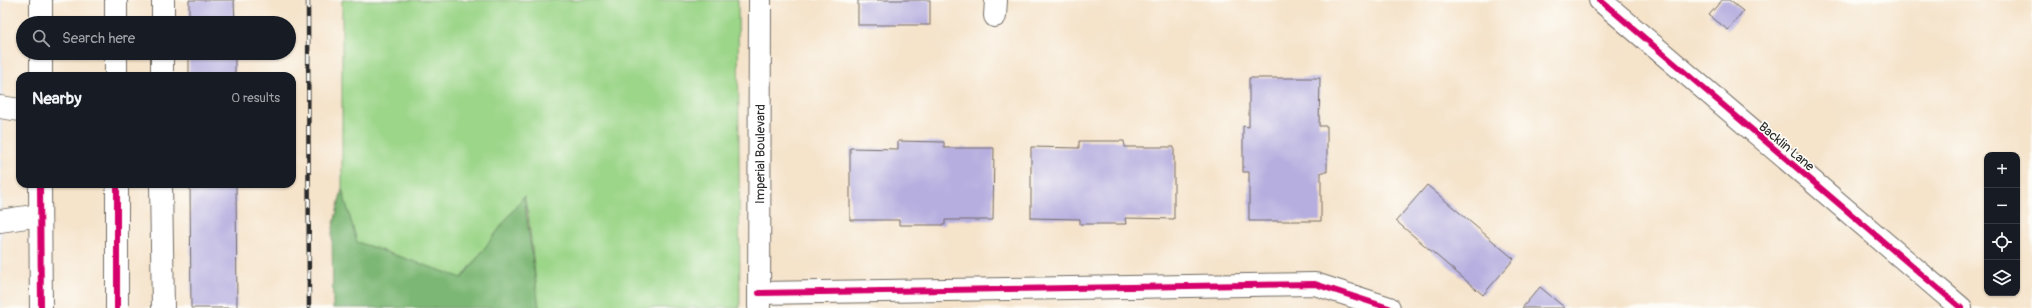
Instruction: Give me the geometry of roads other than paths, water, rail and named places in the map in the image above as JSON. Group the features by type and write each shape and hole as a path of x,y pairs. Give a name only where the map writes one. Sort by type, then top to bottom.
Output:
{"street":[{"path":"41,0 41,16"},
{"path":"116,0 116,16"},
{"path":"163,0 163,16"},
{"name":"Imperial Boulevard","path":"759,300 760,0"},
{"name":"Backlin Lane","path":"1600,0 1961,308"},
{"path":"40,72 41,60"},
{"path":"116,60 116,72"},
{"path":"162,60 162,72"},
{"path":"0,107 16,109"},
{"path":"40,188 41,308"},
{"path":"117,188 117,308"},
{"path":"161,188 163,308"},
{"path":"0,221 40,214"},
{"path":"759,300 831,300 1315,284 1389,308"}],"railway":[{"path":"308,0 309,308"}]}
